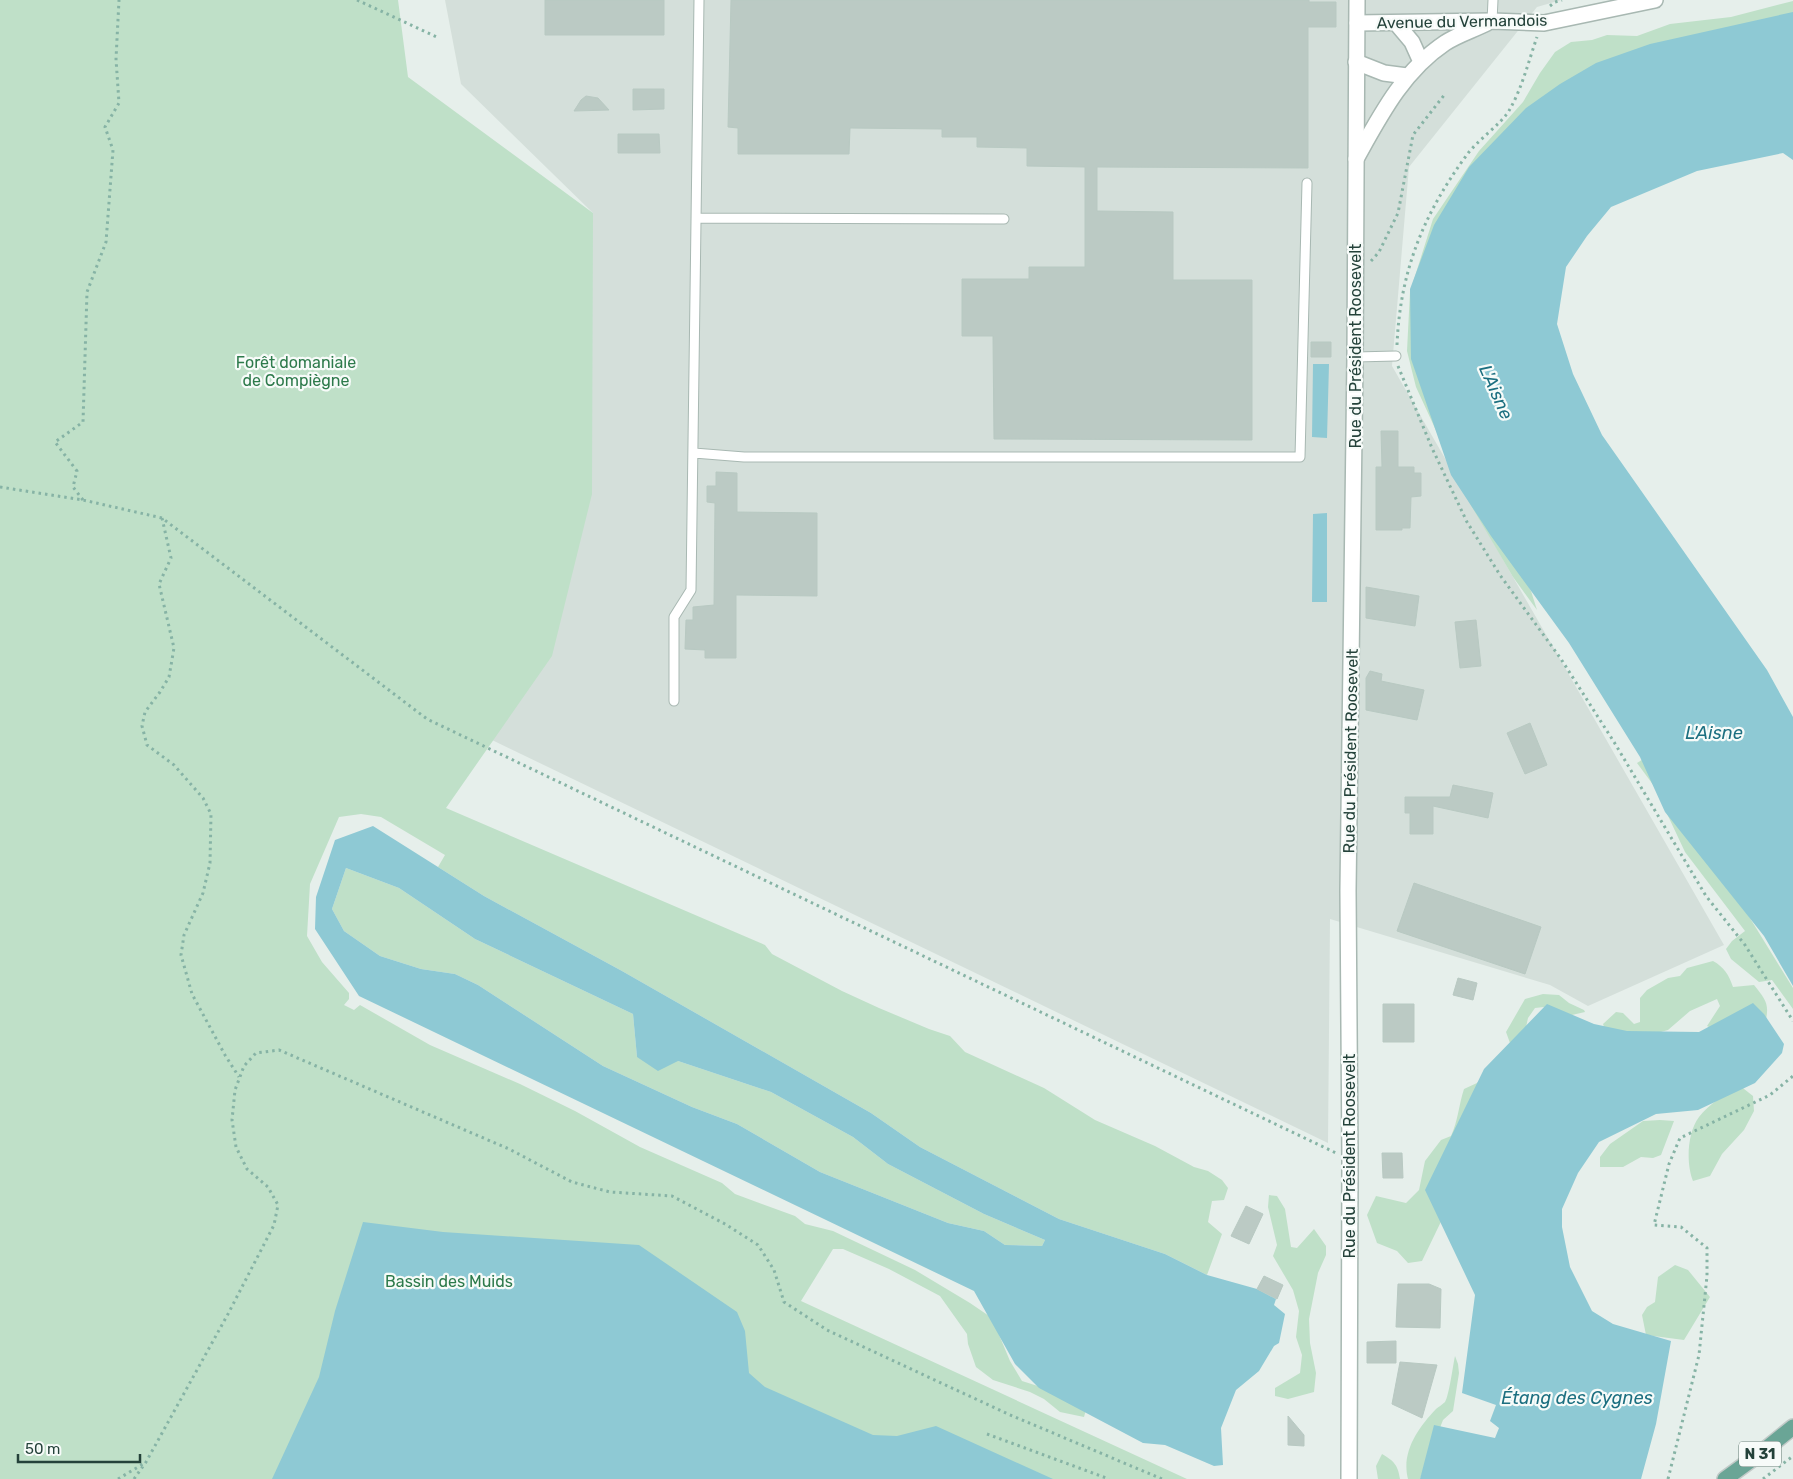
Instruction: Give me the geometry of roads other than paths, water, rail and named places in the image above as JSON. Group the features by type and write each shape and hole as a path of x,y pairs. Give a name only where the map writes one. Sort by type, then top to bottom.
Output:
{"main road":[{"name":"N 31","path":"1725,1479 1793,1427"}],"street":[{"name":"Rue du Président Roosevelt","path":"1349,1479 1350,1160 1348,891 1356,357 1357,0"},
{"name":"Avenue du Vermandois","path":"1357,23 1492,21 1544,23 1655,0"},
{"path":"1356,159 1385,107 1407,76 1446,42 1492,21"},
{"path":"1396,23 1412,42 1421,62"},
{"path":"1356,62 1384,73 1407,76"}],"lane":[{"path":"674,701 674,617 691,590 699,0"},
{"path":"1492,21 1493,0"},
{"path":"694,453 744,457 1300,457 1307,183"},
{"path":"696,218 1004,219"},
{"path":"1356,357 1396,356"}],"water":[{"name":"L'Aisne","path":"1793,12 1793,160 1783,153 1697,171 1611,207 1587,236 1566,267 1557,324 1573,374 1602,435 1767,670 1793,717 1793,986 1764,936 1665,812 1640,757 1569,643 1491,536 1451,475 1411,359 1410,289 1434,225 1469,167 1526,108 1560,84 1596,63 1650,44"},
{"path":"1313,364 1329,364 1327,438 1312,437"},
{"path":"1327,513 1327,602 1312,602 1313,514"},
{"path":"373,826 484,896 622,971 871,1113 920,1147 1059,1219 1165,1254 1207,1275 1257,1289 1276,1299 1274,1305 1285,1314 1279,1343 1274,1346 1259,1371 1236,1390 1221,1428 1223,1465 1214,1466 1165,1445 1143,1443 1039,1388 1015,1364 974,1291 359,996 315,929 316,897 335,840","holes":["346,868 399,888 475,939 633,1014 637,1057 658,1071 678,1061 771,1092 853,1137 888,1164 984,1214 1045,1240 1042,1246 1005,1245 984,1231 948,1223 820,1172 737,1124 692,1107 603,1066 478,985 455,974 421,969 380,956 344,931 332,909"]},
{"name":"Étang des Cygnes","path":"1753,1003 1764,1014 1784,1044 1782,1053 1755,1083 1698,1110 1656,1114 1599,1142 1578,1173 1562,1209 1562,1227 1570,1267 1592,1311 1613,1324 1671,1341 1656,1424 1641,1479 1420,1479 1434,1425 1495,1438 1499,1428 1490,1421 1496,1405 1462,1393 1475,1295 1425,1190 1484,1069 1547,1004 1594,1024 1627,1031 1699,1032"},
{"name":"Bassin des Muids","path":"363,1222 443,1232 639,1245 737,1312 745,1331 749,1373 765,1387 873,1435 897,1436 936,1426 1053,1479 272,1479 319,1377 335,1311"}],"park label":[{"name":"Forêt domaniale de Compiègne","path":"296,371"}]}
